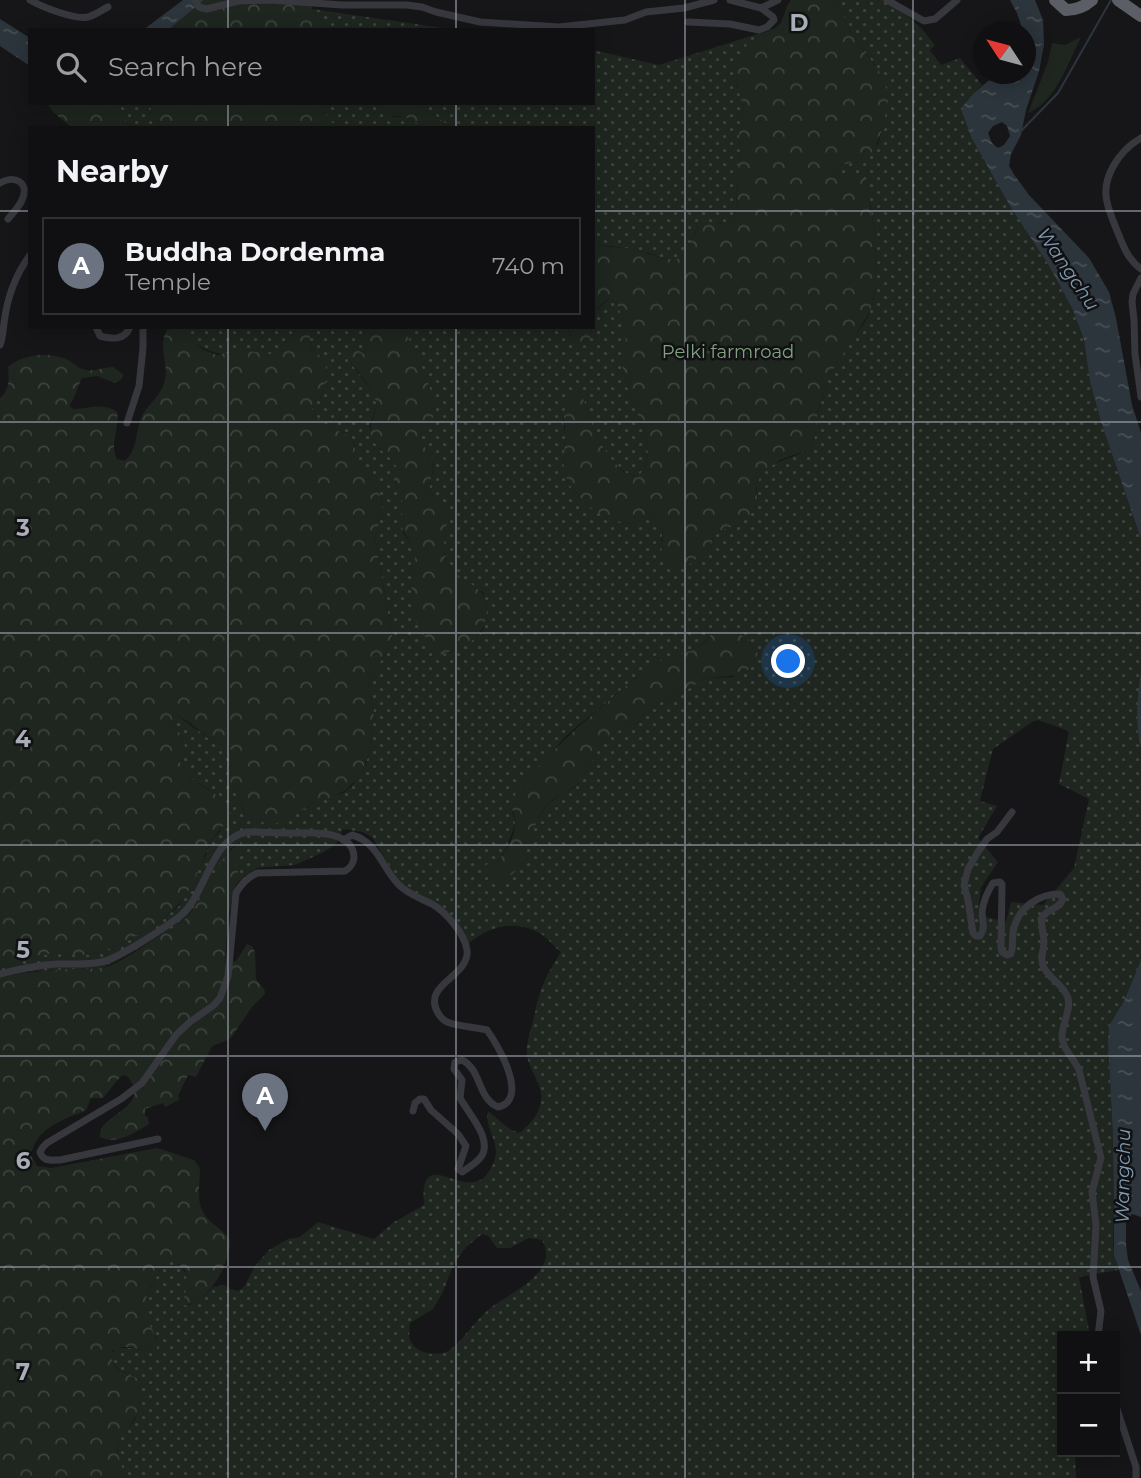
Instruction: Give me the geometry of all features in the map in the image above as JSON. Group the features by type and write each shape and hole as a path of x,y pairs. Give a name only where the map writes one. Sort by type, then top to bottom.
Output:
{"highway":[{"path":"1055,0 1066,10 1073,10 1092,0"},
{"path":"1118,0 1141,16"},
{"path":"1130,0 1141,8"}],"street":[{"path":"30,0 82,18 108,7"},
{"path":"197,4 207,9 238,1 271,0 342,5 407,5 480,22 559,27 625,20 646,12 684,8 714,0"},
{"path":"688,22 730,24 759,30 774,20 761,8 730,0"},
{"path":"761,8 778,0"},
{"path":"887,0 924,21 934,19 957,0"},
{"path":"1141,138 1116,160 1107,181 1106,200 1128,257 1141,269"},
{"path":"0,183 8,178 15,179 22,184 25,193 22,202 8,219"},
{"path":"0,345 10,292 28,260"},
{"path":"1141,278 1132,302 1141,397"},
{"path":"97,329 100,336 113,339 122,337 129,329"},
{"path":"127,423 139,386 143,329"},
{"path":"1012,812 998,832 987,839 978,852 968,869 964,885 973,933 978,936 983,932 982,910 988,891 993,883 1002,884 1001,948 1002,952 1007,954 1012,950 1015,923 1029,904 1055,894 1060,894 1063,899 1060,905 1046,911 1041,919 1044,943 1041,958 1045,970 1068,999 1062,1038 1079,1070 1101,1158 1092,1192 1096,1226 1093,1277 1101,1311 1099,1331"},
{"path":"0,974 57,964 86,965 104,962 127,950 185,912 221,849 238,834 315,832 335,836 350,847 354,856 350,869 345,871 257,873 241,884 236,892 228,976 220,998 176,1035 142,1083 121,1099 55,1138 40,1152 41,1157 47,1160 60,1160 158,1139"},
{"path":"343,840 352,835 366,840 399,886 439,909 461,936 467,949 466,960 438,992 434,1000 436,1010 442,1019 449,1023 487,1030 506,1066 513,1088 508,1103 501,1107 494,1105 486,1099 471,1065 462,1060 455,1062 454,1069 462,1080 460,1098 476,1123 485,1144 480,1158 462,1172 458,1169 466,1146 458,1134 431,1110 424,1099 415,1103 413,1111"},
{"path":"1120,1416 1136,1466 1136,1478"}],"green space":[{"path":"204,0 312,0 312,9 328,28 170,28"},
{"name":"Pelki farmroad","path":"791,0 836,0 855,40 879,71 889,95 883,127 873,154 859,162 839,165 836,176 842,179 850,173 857,174 869,184 877,282 871,309 830,374 818,410 817,429 807,450 780,460 761,474 756,489 758,504 754,511 737,525 719,531 711,544 686,567 672,565 661,555 663,529 658,516 632,523 611,519 580,498 567,479 564,469 564,412 575,391 581,392 595,433 610,458 625,473 638,477 646,466 648,453 645,432 630,397 623,371 626,335 619,308 609,299 595,313 595,245 634,249 665,259 678,259 688,247 698,227 707,222 728,222 736,212 737,205 739,132 743,107 736,82 736,68 746,46 781,23"},
{"path":"836,0 890,0 921,28 935,45 930,50 941,65 960,58 973,74 973,84 982,85 962,112 971,137 1073,310 1084,340 1090,382 1102,425 1141,539 1141,669 1137,718 1141,749 1141,960 1108,1034 1113,1137 1113,1246 1118,1270 1079,1277 1089,1331 1057,1331 1057,1457 1075,1457 1076,1478 123,1478 118,1445 136,1417 141,1387 139,1379 117,1368 111,1354 116,1348 135,1348 152,1353 157,1339 145,1317 144,1308 165,1262 174,1262 184,1271 188,1306 213,1287 224,1285 238,1291 244,1287 255,1266 269,1250 288,1239 300,1237 318,1222 374,1239 394,1222 424,1205 425,1185 430,1176 439,1175 463,1182 475,1182 487,1175 496,1152 488,1123 488,1111 507,1127 520,1133 539,1110 540,1089 529,1062 527,1045 541,990 561,952 541,934 513,926 486,932 469,943 458,925 399,882 372,837 363,832 343,829 336,844 324,852 295,865 257,868 236,884 238,875 235,862 250,845 250,842 239,843 230,849 186,918 175,927 102,968 35,971 0,977 0,967 42,955 86,955 104,951 131,939 179,906 211,840 220,831 230,810 215,795 189,777 182,768 179,761 183,740 174,727 178,716 208,738 232,750 232,762 228,771 230,783 244,814 301,812 314,802 343,793 352,786 369,754 374,711 368,686 392,636 375,536 383,511 380,494 373,481 359,468 353,442 345,434 319,420 312,409 314,402 322,397 326,376 323,361 311,347 310,334 295,330 278,355 236,355 212,352 201,347 179,329 364,329 366,353 346,357 373,392 377,406 369,427 379,449 389,455 397,467 395,483 404,510 403,533 412,545 416,558 411,596 449,653 481,633 487,606 483,592 456,575 447,562 443,546 446,528 442,504 430,492 433,464 420,441 423,429 419,362 404,329 568,329 570,336 590,340 592,329 595,329 595,311 609,299 616,303 626,335 623,371 630,397 645,432 648,453 646,466 639,477 626,473 610,458 595,433 581,392 576,391 563,418 564,469 567,479 572,489 587,505 606,516 631,523 658,516 663,529 661,541 694,561 711,544 719,531 737,525 758,497 757,484 768,467 798,455 812,443 819,408 832,367 867,318 876,288 877,271 870,198 836,176 839,165 859,162 878,144 883,127 875,65 855,40","holes":["712,628 739,633 734,677 706,678 662,701 641,720 606,737 579,783 547,805 497,882 486,865 496,863 505,851 514,828 512,811 540,768 572,731 648,669 704,643","1038,720 1069,731 1059,784 1089,799 1074,868 1043,905 1011,902 1006,922 978,915 981,887 998,862 978,838 997,806 980,801 993,749","482,1234 488,1236 497,1248 510,1248 529,1238 542,1240 546,1252 539,1272 488,1310 450,1350 434,1354 423,1352 410,1340 410,1323 433,1309 464,1249"]},
{"path":"312,9 443,28 328,28"},
{"path":"767,31 747,47 741,60 736,85 743,107 739,132 736,212 724,224 698,227 682,257 676,260 630,249 595,245 595,126 449,126 416,105 595,105 595,50 659,65"},
{"path":"1081,37 1053,91 1038,108 1028,113 1048,62 1052,43 1065,45"},
{"path":"48,105 118,105 129,126 70,126"},
{"path":"118,105 149,105 160,126 129,126"},
{"path":"149,105 323,105 325,115 337,126 160,126"},
{"path":"323,105 376,105 394,117 405,117 422,126 337,126 322,109"},
{"path":"377,105 416,105 449,126 421,126 407,118 385,114"},
{"path":"168,329 179,329 202,349 217,355 241,350 278,355 295,330 302,329 310,334 311,348 323,361 326,376 322,397 314,402 312,409 319,420 345,434 353,442 359,468 379,491 383,511 375,537 392,636 368,686 374,711 369,754 359,777 346,790 314,802 291,818 275,824 253,821 244,813 230,783 228,771 232,762 232,750 208,738 178,716 174,727 185,746 179,761 191,779 215,794 231,813 211,840 184,899 167,916 131,939 104,951 86,955 42,955 0,967 0,398 7,388 8,367 28,357 51,355 66,359 83,369 113,367 123,374 121,380 115,383 97,376 82,378 70,407 101,407 117,412 115,453 117,459 125,461 135,445 142,416 158,395 165,380 165,333"},
{"path":"364,329 404,329 432,394 434,414 421,439 433,464 430,492 442,503 447,516 444,547 447,562 458,575 482,593 486,603 485,621 477,636 465,646 439,655 419,628 411,605 415,557 399,522 403,506 395,490 397,467 372,438 370,429 376,401 370,387 346,357 346,349 352,347 364,354"},
{"path":"569,329 592,329 587,346 579,344"},
{"path":"712,628 741,635 752,643 758,656 747,671 741,675 706,678 662,701 641,720 606,737 579,783 547,805 540,815 517,869 497,882 485,865 496,863 510,843 515,825 512,802 523,783 570,735 624,688 657,663 705,643"},
{"path":"246,841 250,842 250,845 235,862 239,876 228,918 225,964 236,961 247,944 252,946 255,952 256,979 265,994 252,1007 231,1038 211,1048 196,1077 188,1075 178,1096 179,1100 165,1107 163,1103 145,1109 149,1124 118,1139 100,1137 101,1129 130,1103 134,1096 133,1087 127,1076 123,1075 103,1098 91,1098 86,1110 44,1132 31,1155 37,1166 51,1168 157,1148 194,1160 200,1168 199,1196 202,1209 230,1241 226,1261 210,1289 202,1297 185,1306 185,1270 174,1262 165,1262 149,1291 145,1306 157,1348 152,1353 126,1347 112,1351 116,1367 139,1379 142,1386 138,1413 118,1443 117,1451 123,1478 0,1478 0,977 43,971 102,968 123,959 181,923 198,903 227,854"}],"water":[{"path":"183,0 204,0 170,28 146,28"},
{"path":"1010,0 1035,0 1043,20 1044,45 1036,80 1036,21 1020,21"},
{"path":"0,19 28,37 28,65 0,46"},
{"name":"Wangchu","path":"984,84 1035,84 1021,135 1011,154 1009,166 1029,195 1089,258 1109,292 1132,405 1141,433 1141,539 1102,425 1090,382 1084,340 1073,310 971,137 962,112 963,106","holes":["1002,122 1007,126 1010,136 1004,145 998,148 992,143 988,133 993,126"]},
{"path":"1141,669 1141,749 1137,719"},
{"name":"Wangchu","path":"1141,960 1141,1217 1132,1214 1126,1222 1126,1244 1128,1260 1141,1291 1141,1335 1114,1255 1113,1137 1108,1041 1109,1026 1124,1001"}],"waterway":[{"path":"1021,131 1058,93 1111,0"}],"place":[{"name":"Buddha Dordenma","path":"265,1131"}]}
